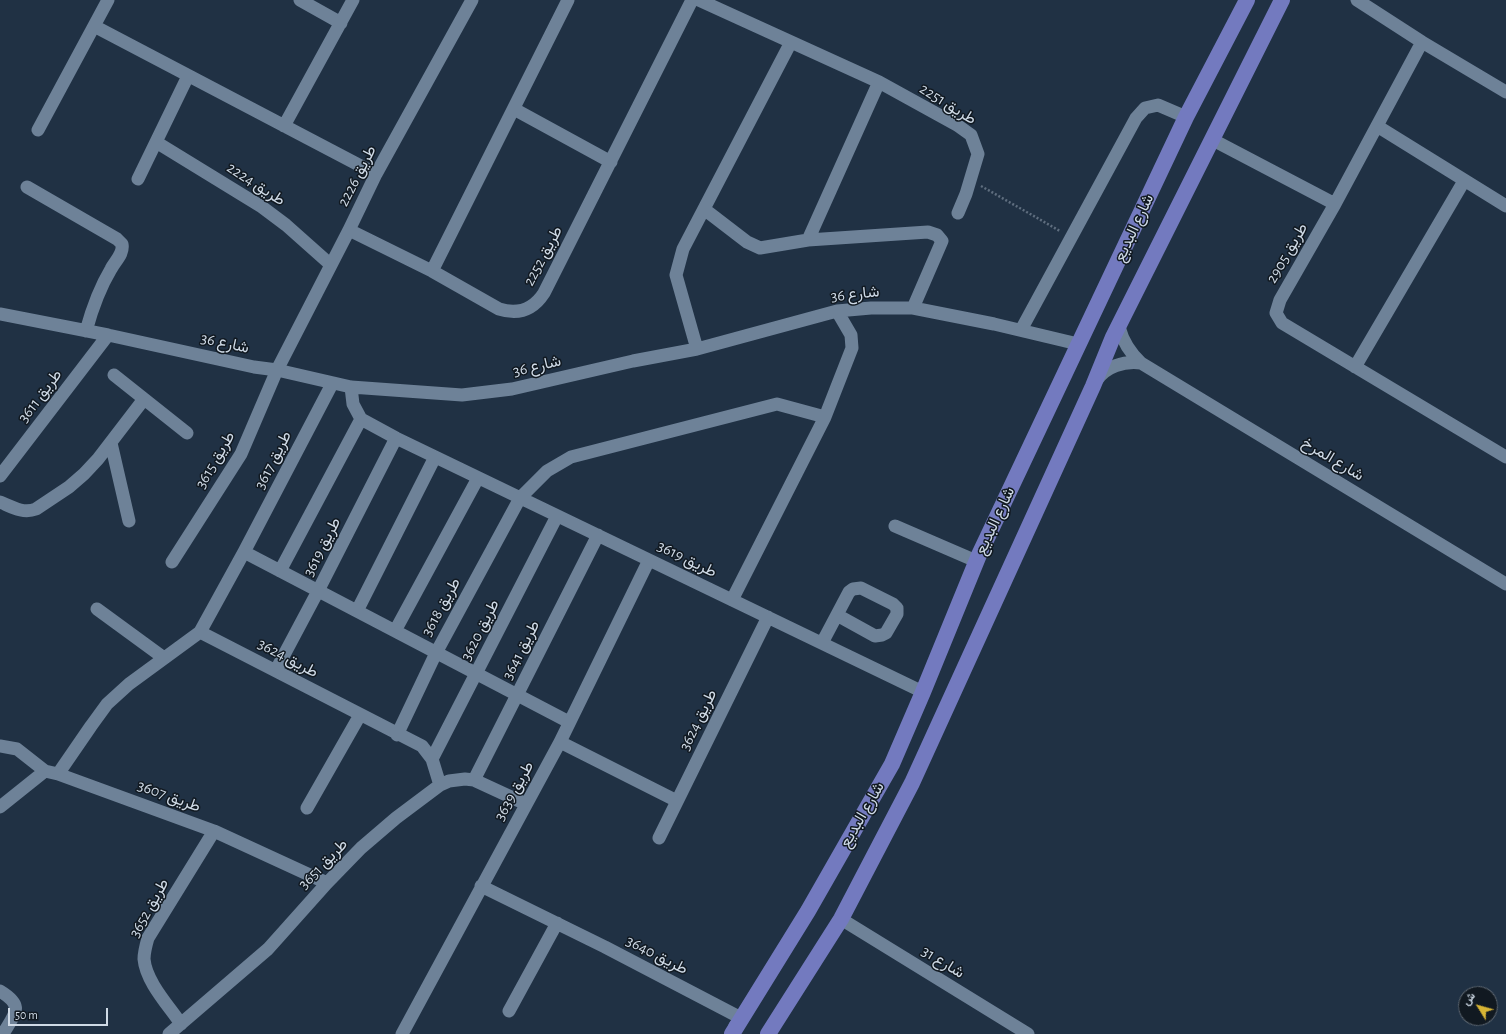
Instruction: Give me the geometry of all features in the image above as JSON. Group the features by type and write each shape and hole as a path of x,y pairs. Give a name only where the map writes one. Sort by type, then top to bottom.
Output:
{"main road":[{"name":"شارع البديع","path":"730,1034 808,911 892,764 976,561 1186,117 1247,0"},
{"name":"شارع البديع","path":"768,1034 840,919 912,783 1119,327 1282,0"}],"street":[{"path":"38,130 108,0"},
{"path":"300,0 341,23"},
{"path":"284,126 353,0"},
{"name":"طريق 2226","path":"277,370 376,174 472,0"},
{"path":"432,271 568,0"},
{"name":"طريق 2252","path":"349,230 432,271 499,310 505,312 518,312 530,307 544,293 692,0"},
{"name":"طريق 2251","path":"699,0 879,82 957,125 971,135 978,154 958,213"},
{"path":"1357,0 1422,42 1506,92"},
{"path":"94,26 376,174"},
{"path":"697,349 676,275 683,249 791,42"},
{"name":"طريق 2905","path":"1422,42 1335,204 1280,300 1276,313 1282,323 1506,457"},
{"path":"138,179 188,76"},
{"path":"808,240 879,82"},
{"path":"1021,330 1136,118 1145,108 1158,105 1186,117"},
{"path":"514,109 611,162"},
{"path":"1377,126 1506,206"},
{"path":"1213,140 1335,204"},
{"name":"طريق 2224","path":"156,142 262,207 298,234 331,265"},
{"path":"1355,367 1464,180"},
{"path":"27,187 117,239 122,244 122,252 104,281 92,307 86,331"},
{"path":"704,209 747,242 760,248 808,240 928,232 937,235 942,241 913,308"},
{"name":"شارع 36","path":"1,316 108,335 254,367 277,370 351,388 462,395 504,390 633,361 697,349 838,311 871,308 913,308 1021,330 1078,344"},
{"path":"732,600 825,416 852,348 851,335 838,311"},
{"name":"شارع المرخ","path":"1119,327 1129,351 1142,363 1506,584"},
{"name":"طريق 3611","path":"0,476 108,335"},
{"path":"1093,386 1103,373 1117,365 1133,362 1142,363"},
{"name":"طريق 3615","path":"172,562 241,454 277,370"},
{"path":"114,375 187,433"},
{"name":"طريق 3617","path":"200,632 244,552 332,384"},
{"path":"280,571 361,419 353,404 351,388"},
{"path":"0,502 26,512 36,509 69,488 84,474 111,443 144,399"},
{"name":"طريق 3618","path":"397,735 436,653 520,498 547,471 571,457 776,404 825,416"},
{"name":"طريق 3619","path":"361,419 396,438 478,478 923,692"},
{"name":"طريق 3619","path":"276,670 396,438"},
{"path":"111,443 129,521"},
{"path":"356,611 435,457"},
{"path":"395,631 478,478"},
{"name":"طريق 3620","path":"432,759 558,516"},
{"path":"895,526 976,561"},
{"name":"طريق 3641","path":"474,780 598,535"},
{"path":"244,552 569,722"},
{"name":"طريق 3639","path":"402,1034 560,742 649,560"},
{"path":"822,643 849,592 853,589 861,588 893,604 897,608 896,614 886,633 875,636 837,615"},
{"path":"97,609 164,658"},
{"name":"طريق 3624","path":"659,838 768,617"},
{"path":"0,807 52,773 107,704 129,684 200,632"},
{"name":"طريق 3624","path":"200,632 276,670 397,735 422,746 432,759 440,785"},
{"path":"307,808 360,715"},
{"path":"560,742 678,801"},
{"name":"طريق 3607","path":"0,746 17,749 52,773 214,831 327,883"},
{"name":"طريق 3651","path":"169,1034 268,949 327,883 361,848 390,823 440,785 449,781 465,779 474,780 526,804"},
{"name":"طريق 3652","path":"180,1024 148,973 144,959 145,948 148,938 214,831"},
{"name":"طريق 3640","path":"481,886 557,923 741,1018"},
{"name":"شارع 31","path":"840,919 1028,1034"},
{"path":"509,1011 557,923"},
{"path":"0,991 12,998 15,1003 16,1011 3,1034"}],"path":[{"path":"970,180 1071,238"}]}
